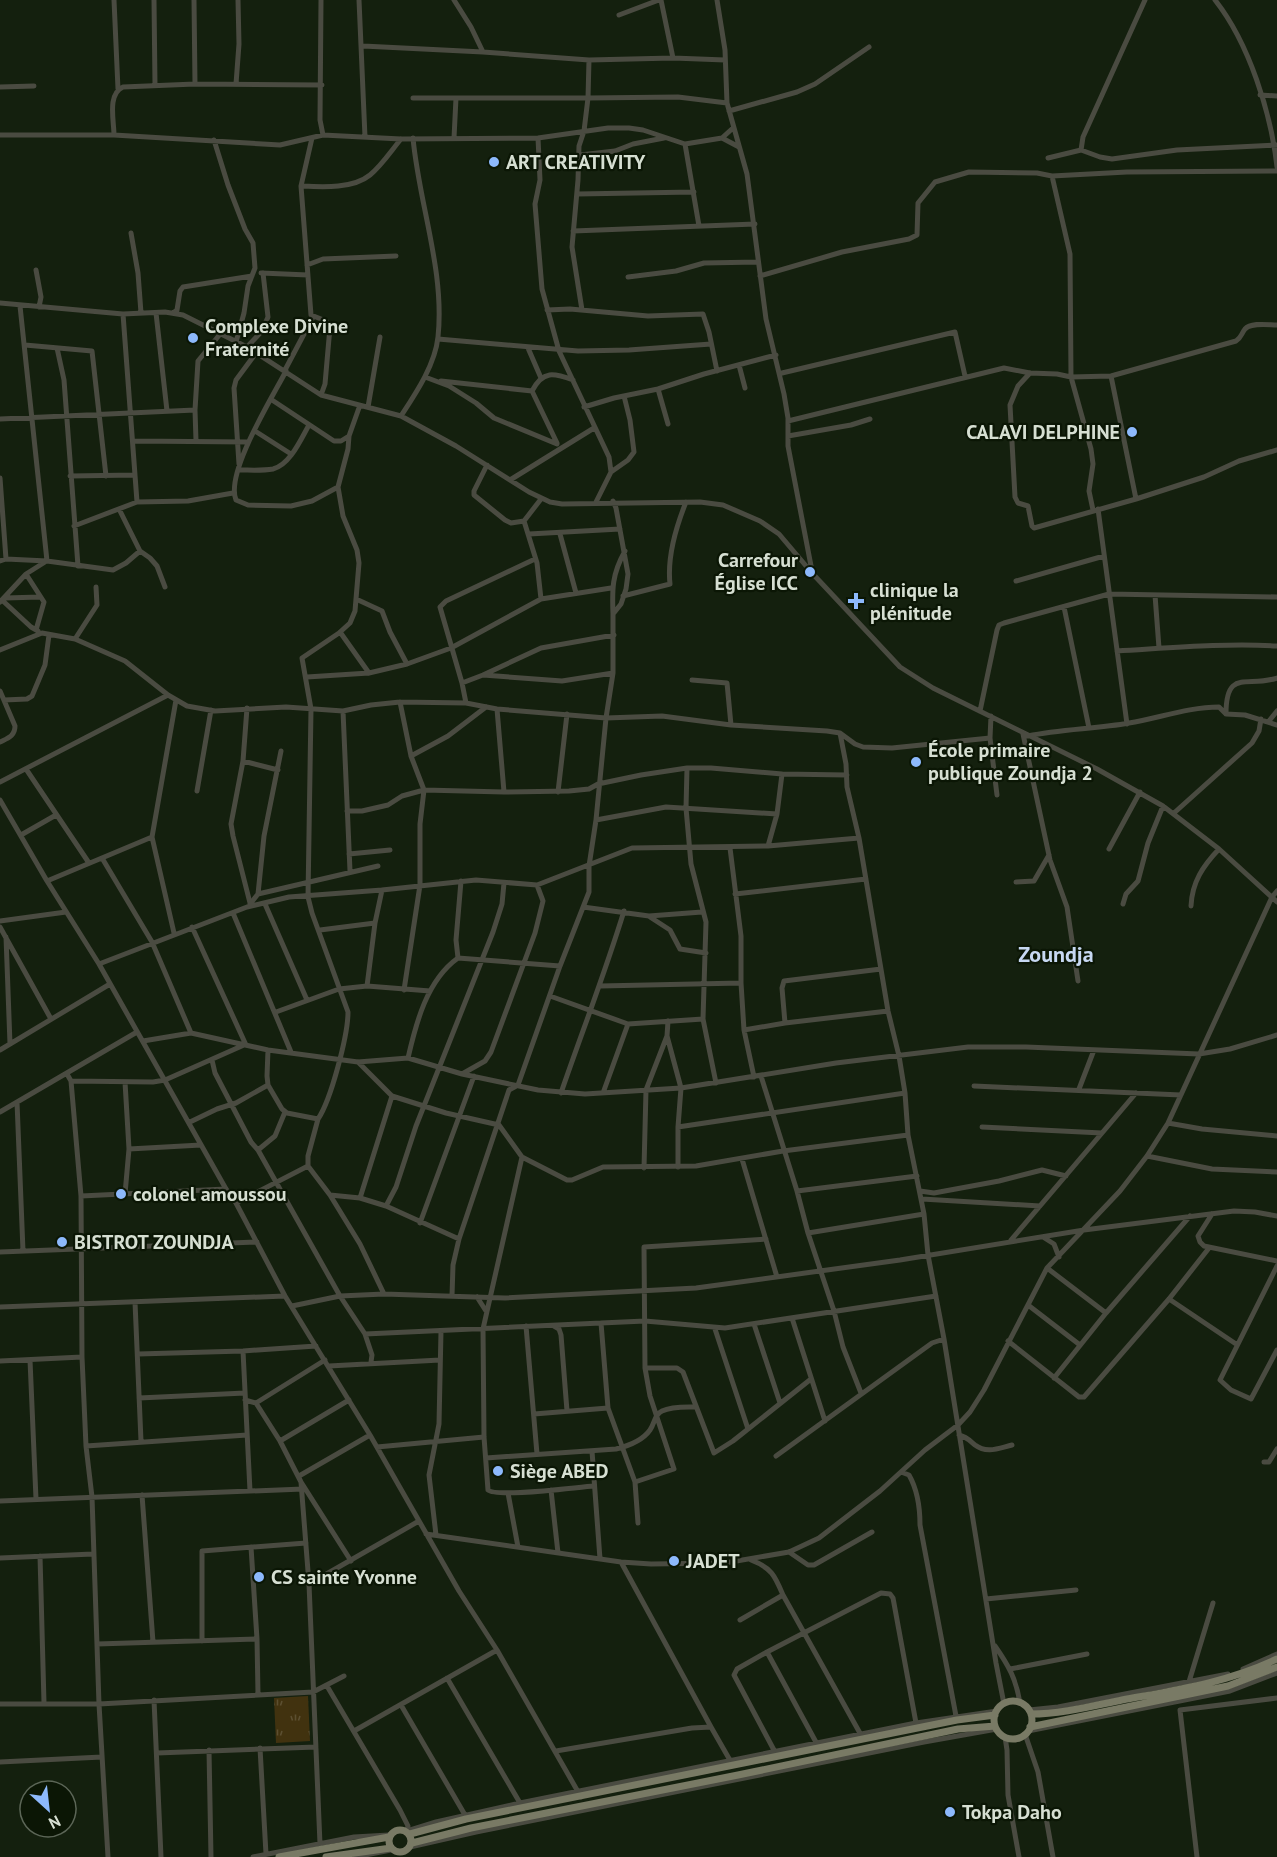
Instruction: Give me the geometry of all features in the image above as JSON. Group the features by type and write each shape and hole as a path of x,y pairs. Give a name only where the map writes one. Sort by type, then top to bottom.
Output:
{"main road":[{"path":"996,1713 996,1727 1005,1737 1015,1738 1028,1731 1188,1691 1242,1675 1277,1659"},
{"path":"279,1857 390,1836 397,1830 408,1833 579,1794 996,1713 1005,1704 1011,1702 1020,1703 1030,1712 1047,1713 1244,1681 1277,1667"},
{"path":"1028,1731 1030,1712"},
{"path":"326,1857 392,1848 402,1852 411,1845 471,1827 727,1778 958,1729 996,1727"},
{"path":"408,1833 411,1845"},
{"path":"390,1836 392,1848"}],"street":[{"path":"114,0 118,89 113,96 114,135"},
{"path":"154,0 155,85"},
{"path":"194,0 195,84"},
{"path":"236,84 239,44 238,0"},
{"path":"321,0 320,120 323,135"},
{"path":"359,0 363,46 365,137"},
{"path":"454,0 483,52"},
{"path":"619,15 660,0 673,58"},
{"path":"717,0 725,60 727,103 747,174 766,319 776,356 788,421 788,436 812,573"},
{"path":"1081,150 1083,137 1145,0"},
{"path":"760,276 842,252 916,235 918,203 934,182 969,172 1037,173 1052,176 1127,171 1277,169 1276,145 1245,50 1232,24 1215,0"},
{"path":"363,46 589,60 673,58 725,60"},
{"path":"729,111 797,92 815,84 869,47"},
{"path":"582,310 573,263 573,231 579,146 584,131 588,98 589,60"},
{"path":"118,89 195,84 322,85"},
{"path":"0,87 34,86"},
{"path":"1260,94 1277,96"},
{"path":"413,98 678,97 727,103"},
{"path":"454,138 456,98"},
{"path":"0,135 114,135 280,145 323,135 401,139 538,138 584,131 629,128 643,130 685,144 722,138 733,128"},
{"path":"312,138 301,186 311,315 326,321 330,327 325,384 321,395"},
{"path":"401,416 425,377 438,339 439,294 416,171 413,138"},
{"path":"538,138 540,180 536,204 542,288 559,351 607,451 611,472"},
{"path":"579,155 615,151 633,144 666,138"},
{"path":"722,138 740,147"},
{"path":"301,186 351,184 362,180 374,171 401,139"},
{"path":"214,140 228,185 245,229 253,243 253,274 236,342"},
{"path":"685,144 699,226"},
{"path":"1048,158 1081,150 1100,158 1112,159 1177,150 1276,145"},
{"path":"1052,176 1070,254 1071,377 1091,449 1093,464 1089,491 1096,510 1104,556 1126,724"},
{"path":"577,194 694,192"},
{"path":"573,231 755,224"},
{"path":"131,233 138,273 141,313"},
{"path":"307,265 323,259 396,256"},
{"path":"628,277 676,271 704,263 758,262"},
{"path":"36,270 41,297 39,307"},
{"path":"247,347 262,331 268,317 263,273"},
{"path":"173,313 177,310 180,291 183,287 263,273 308,275"},
{"path":"0,303 123,314 173,313 221,333 247,347 321,395 401,416 440,436 542,499 556,504 613,501 723,505 760,521 779,534 812,573 900,667 933,688 1140,792 1163,806 1219,849 1277,902"},
{"path":"20,306 47,561"},
{"path":"548,310 582,310 648,316 700,313 705,315 717,371"},
{"path":"156,313 167,411"},
{"path":"123,314 137,502"},
{"path":"313,317 248,442 233,493 236,500 241,503 291,506 312,501 338,487"},
{"path":"788,421 1004,368 1071,377 1111,375 1236,341 1242,337 1244,329 1249,326 1277,325"},
{"path":"782,373 955,332 965,376"},
{"path":"196,441 198,361 221,333"},
{"path":"368,407 380,338"},
{"path":"438,339 559,351 615,351 711,344"},
{"path":"25,345 92,351 106,476"},
{"path":"57,348 63,373 78,566"},
{"path":"528,348 541,378"},
{"path":"239,467 234,388 236,380 256,353"},
{"path":"584,407 776,356"},
{"path":"739,365 745,388"},
{"path":"1030,373 1018,386 1010,405 1015,497 1017,501 1028,507 1034,528 1136,499 1204,477 1239,461 1277,450"},
{"path":"532,391 541,378 555,374 573,380"},
{"path":"1111,375 1136,499"},
{"path":"425,377 438,381 532,391"},
{"path":"438,381 476,403 494,418 559,446"},
{"path":"658,389 668,424"},
{"path":"532,391 559,446"},
{"path":"596,502 611,472 628,460 634,452 624,396"},
{"path":"272,399 334,441 342,441 349,436"},
{"path":"360,405 349,436 338,487 343,516 357,550 359,563 356,599 350,623 302,658 311,710 308,897 348,1012 348,1025 332,1086 318,1119 308,1156 308,1166 360,1244 384,1294"},
{"path":"0,419 195,410"},
{"path":"788,436 851,425 870,419"},
{"path":"239,467 273,469 282,466 309,425"},
{"path":"510,480 559,446 594,428"},
{"path":"255,430 291,453"},
{"path":"133,441 248,442"},
{"path":"487,465 474,495 511,523 524,521 542,499"},
{"path":"70,476 135,475"},
{"path":"0,478 3,560 47,561 113,570 140,551"},
{"path":"74,526 137,502 189,501 233,493"},
{"path":"613,501 628,574 623,596 614,614"},
{"path":"623,596 670,584 669,572 673,549 686,502"},
{"path":"119,509 140,551 157,566 165,587"},
{"path":"524,521 535,559 541,599"},
{"path":"529,534 620,529"},
{"path":"560,534 576,593"},
{"path":"452,1296 453,1265 459,1239 509,1090 518,1086 560,966 589,892 589,866 613,673 614,614 611,588 625,551"},
{"path":"1016,581 1104,556"},
{"path":"466,703 440,608 446,601 535,559"},
{"path":"3,600 26,574 47,561"},
{"path":"26,574 45,604 39,631"},
{"path":"75,639 97,605 96,587"},
{"path":"307,677 369,673 407,664 452,648 541,599 611,588"},
{"path":"980,711 999,625 1109,594 1277,597"},
{"path":"1155,594 1159,648"},
{"path":"3,600 40,597"},
{"path":"356,599 382,610 390,632 407,664"},
{"path":"3,600 39,631 75,639 125,661 176,700 187,706 211,710 286,707 343,711 400,702 466,703 486,708 606,718 662,716 731,725 827,731 840,733 855,744 873,747 990,738"},
{"path":"1064,607 1089,728"},
{"path":"0,650 39,631"},
{"path":"340,632 369,673"},
{"path":"4,700 27,699 33,696 45,665 49,634"},
{"path":"462,683 541,648 614,635"},
{"path":"1117,651 1241,644 1277,646"},
{"path":"483,675 562,681 613,673"},
{"path":"1226,714 1226,696 1228,690 1233,686 1277,678"},
{"path":"692,680 727,683 731,725"},
{"path":"0,691 15,726 13,735 0,742"},
{"path":"0,782 168,695"},
{"path":"174,933 152,837 176,700"},
{"path":"400,702 411,756 424,790 420,824 420,885 404,990"},
{"path":"1025,735 1126,724 1162,718 1197,707 1219,707 1226,714 1245,715 1277,725"},
{"path":"247,708 243,761 231,824 248,905"},
{"path":"411,756 448,736 486,708"},
{"path":"497,709 504,792"},
{"path":"197,791 211,710"},
{"path":"343,711 350,871"},
{"path":"1269,721 1277,711"},
{"path":"558,792 567,714"},
{"path":"991,717 990,738 997,795"},
{"path":"1174,813 1252,743 1259,731 1261,719"},
{"path":"840,733 847,787 859,838 888,1011 899,1056 909,1135 922,1199 928,1255 1005,1704"},
{"path":"1025,735 1049,855 1067,907 1078,981"},
{"path":"258,894 264,836 281,751"},
{"path":"243,761 278,770"},
{"path":"347,811 362,812 388,805 402,796 424,790 558,792 589,789 598,784 687,768 782,774 846,775"},
{"path":"687,768 686,808 691,864 706,922 703,1019 716,1083"},
{"path":"26,769 89,863"},
{"path":"768,846 777,814 782,774"},
{"path":"1109,849 1140,792"},
{"path":"0,800 99,964 190,1122 285,1296 370,1435 459,1591 497,1650 579,1794"},
{"path":"1123,904 1126,894 1138,881 1148,843 1163,806"},
{"path":"596,820 666,807 777,814"},
{"path":"21,835 56,815"},
{"path":"47,881 152,837"},
{"path":"248,905 265,904 289,897 461,881 537,885 632,848 690,846 730,848 859,838"},
{"path":"730,848 741,936 744,1030 797,1191 843,1347 861,1393"},
{"path":"1191,906 1191,892 1196,880 1207,862 1219,849"},
{"path":"349,854 390,850"},
{"path":"1016,882 1034,881 1049,855"},
{"path":"102,858 152,942 191,1033"},
{"path":"99,964 174,933 233,913 248,905 258,894 378,866"},
{"path":"735,894 866,879"},
{"path":"458,958 456,940 461,881"},
{"path":"386,1206 396,1187 424,1105 482,960 502,904 504,883"},
{"path":"462,1074 485,1061 491,1052 522,964 536,933 543,901 537,885"},
{"path":"367,986 375,922 382,890"},
{"path":"426,1534 621,1562 698,1564 750,1560 789,1552 819,1538 880,1491 925,1450 957,1425 976,1404 1047,1268 1120,1191 1147,1156 1168,1122 1272,897 1277,891"},
{"path":"265,904 307,1000"},
{"path":"583,907 649,916 702,912"},
{"path":"561,1093 589,1010 600,986 624,911"},
{"path":"0,921 66,912"},
{"path":"233,913 291,1052"},
{"path":"649,916 670,930 680,949 706,953"},
{"path":"320,930 375,922"},
{"path":"0,927 51,1019"},
{"path":"192,927 246,1045"},
{"path":"6,937 10,1044"},
{"path":"408,1058 415,1026 430,991 449,965 458,958 560,966"},
{"path":"785,1023 782,988 784,981 881,969"},
{"path":"600,986 741,983"},
{"path":"0,1050 110,984"},
{"path":"276,1012 339,989 367,986 430,991"},
{"path":"550,996 628,1024 703,1019"},
{"path":"744,1030 888,1011"},
{"path":"644,1168 646,1090 667,1036 668,1021"},
{"path":"603,1093 628,1024"},
{"path":"0,1112 137,1032"},
{"path":"142,1041 191,1033 268,1050 358,1062 408,1058 462,1074 518,1086 561,1093 603,1093 681,1088 836,1063 968,1047 1199,1054 1230,1049 1277,1035"},
{"path":"667,1036 681,1088 678,1167"},
{"path":"71,1082 165,1080 246,1045"},
{"path":"268,1050 268,1085 285,1112 318,1119"},
{"path":"1079,1089 1094,1050"},
{"path":"212,1060 215,1073 251,1142 258,1150 340,1296 365,1334 372,1354 370,1362"},
{"path":"358,1062 392,1096 499,1125 522,1157 567,1180 603,1167 678,1167 742,1160 783,1151 909,1135"},
{"path":"67,1074 71,1082 81,1196 82,1357 86,1446 92,1497 99,1704 108,1857"},
{"path":"420,1222 474,1076"},
{"path":"125,1082 129,1149 125,1194"},
{"path":"190,1122 231,1105 268,1085"},
{"path":"974,1086 1181,1095"},
{"path":"678,1127 905,1093"},
{"path":"1010,1241 1027,1229 1040,1206 1136,1093"},
{"path":"360,1198 392,1096"},
{"path":"17,1102 23,1251"},
{"path":"258,1150 275,1136 285,1112"},
{"path":"1168,1122 1221,1131 1277,1136"},
{"path":"982,1127 1102,1133"},
{"path":"129,1149 201,1145"},
{"path":"1147,1156 1212,1169 1277,1172"},
{"path":"522,1157 507,1232 483,1329 484,1437 489,1492 508,1493 594,1486"},
{"path":"742,1160 777,1277"},
{"path":"236,1203 308,1166"},
{"path":"920,1191 934,1193 999,1181 1039,1170 1066,1176"},
{"path":"797,1191 917,1176"},
{"path":"81,1196 226,1189"},
{"path":"330,1196 360,1198 386,1206 459,1239"},
{"path":"922,1199 1040,1206"},
{"path":"292,1306 340,1296 384,1294 477,1297 551,1296 696,1288 1190,1216 1243,1210 1277,1216"},
{"path":"808,1233 924,1214"},
{"path":"1212,1214 1198,1236 1200,1242 1209,1248 1277,1261"},
{"path":"1054,1378 1106,1313 1190,1216"},
{"path":"1027,1229 1034,1238"},
{"path":"1043,1236 1054,1244 1059,1257"},
{"path":"635,1482 674,1469 647,1385 644,1247 766,1239"},
{"path":"0,1252 257,1242"},
{"path":"1008,1341 1079,1397 1086,1396 1169,1299 1209,1248"},
{"path":"1277,1266 1220,1380 1248,1400 1253,1398 1275,1360 1277,1350"},
{"path":"1047,1268 1106,1313"},
{"path":"0,1307 285,1296"},
{"path":"365,1334 645,1321 715,1329 936,1296"},
{"path":"477,1297 486,1311"},
{"path":"1169,1299 1236,1344"},
{"path":"135,1302 141,1441"},
{"path":"1028,1305 1080,1345"},
{"path":"792,1318 825,1421"},
{"path":"601,1323 608,1408 635,1482 638,1523"},
{"path":"754,1324 780,1403"},
{"path":"554,1325 560,1332 567,1411"},
{"path":"526,1326 537,1454"},
{"path":"715,1329 747,1429"},
{"path":"436,1535 429,1475 439,1424 441,1331"},
{"path":"776,1456 932,1343 944,1339"},
{"path":"138,1354 316,1346"},
{"path":"243,1351 250,1491"},
{"path":"0,1361 82,1357"},
{"path":"30,1360 36,1499"},
{"path":"256,1403 325,1360"},
{"path":"329,1366 440,1360"},
{"path":"645,1368 677,1368 683,1372 714,1453 811,1379"},
{"path":"139,1398 245,1393"},
{"path":"245,1400 256,1403 351,1561"},
{"path":"280,1440 349,1400"},
{"path":"486,1458 623,1447 646,1435 656,1415 666,1409 696,1407"},
{"path":"534,1414 608,1408"},
{"path":"86,1446 247,1435"},
{"path":"300,1479 370,1435"},
{"path":"959,1435 968,1437 977,1447 986,1451 1012,1445"},
{"path":"377,1447 484,1437"},
{"path":"1264,1462 1269,1462 1277,1449"},
{"path":"592,1451 600,1559"},
{"path":"901,1472 909,1475 912,1480 919,1507 956,1716"},
{"path":"300,1479 303,1489 309,1584 320,1844"},
{"path":"0,1501 303,1489"},
{"path":"551,1490 558,1553"},
{"path":"508,1493 518,1547"},
{"path":"142,1495 153,1642"},
{"path":"309,1584 419,1521"},
{"path":"789,1552 811,1565 872,1532"},
{"path":"202,1641 201,1553 204,1550 306,1543"},
{"path":"251,1547 258,1694"},
{"path":"0,1558 93,1554"},
{"path":"40,1556 44,1703"},
{"path":"750,1560 769,1569 776,1580 861,1735"},
{"path":"621,1562 730,1762"},
{"path":"986,1599 1076,1590"},
{"path":"775,1752 734,1675 737,1670 874,1596 886,1593 893,1598 916,1723"},
{"path":"740,1620 783,1595"},
{"path":"1188,1691 1213,1603"},
{"path":"97,1644 257,1639"},
{"path":"994,1645 1017,1683 1020,1703"},
{"path":"354,1731 497,1650"},
{"path":"767,1652 817,1744"},
{"path":"1010,1669 1087,1654"},
{"path":"1188,1691 1277,1654"},
{"path":"1188,1691 1230,1691 1277,1673"},
{"path":"0,1704 99,1704 313,1692 344,1676"},
{"path":"447,1678 520,1803"},
{"path":"327,1686 400,1810 408,1826 408,1833 465,1815 520,1803 579,1794 916,1723 956,1716 996,1713"},
{"path":"1197,1857 1180,1710 1277,1698"},
{"path":"154,1700 161,1857"},
{"path":"401,1705 465,1815"},
{"path":"556,1751 692,1728 711,1727"},
{"path":"1028,1731 1038,1772 1053,1857"},
{"path":"1005,1737 1008,1795 1019,1857"},
{"path":"157,1753 316,1746"},
{"path":"260,1748 266,1854"},
{"path":"209,1750 211,1857"},
{"path":"0,1762 102,1757"},
{"path":"253,1857 354,1837 390,1836"},
{"path":"355,1857 392,1848"}],"green space":[{"path":"308,1696 310,1741 276,1743 274,1698"}],"place":[{"name":"ART CREATIVITY","path":"494,162"},
{"name":"Complexe Divine Fraternité","path":"193,338"},
{"name":"CALAVI DELPHINE","path":"1132,432"},
{"name":"Carrefour Église ICC","path":"810,572"},
{"name":"clinique la plénitude","path":"856,601"},
{"name":"École primaire publique Zoundja 2","path":"916,762"},
{"name":"colonel amoussou","path":"121,1194"},
{"name":"BISTROT ZOUNDJA","path":"62,1242"},
{"name":"Siège ABED","path":"498,1471"},
{"name":"JADET","path":"674,1561"},
{"name":"CS sainte Yvonne","path":"259,1577"},
{"name":"Tokpa Daho","path":"950,1812"}],"district":[{"name":"Zoundja","path":"1056,954"}]}
